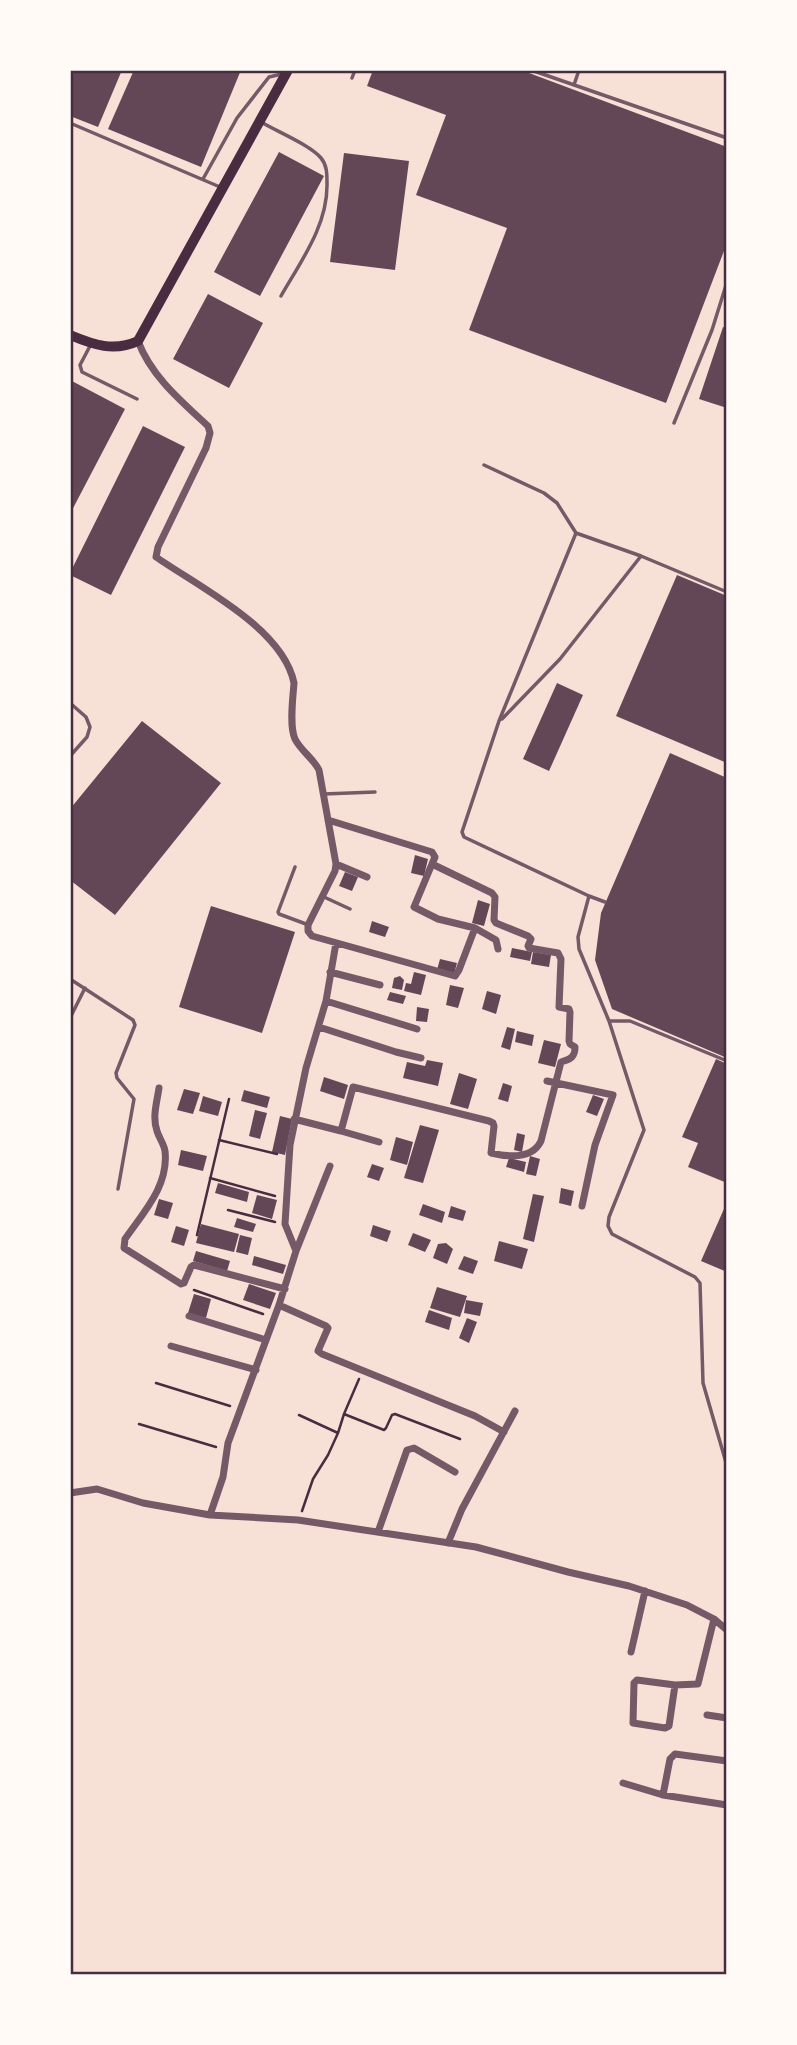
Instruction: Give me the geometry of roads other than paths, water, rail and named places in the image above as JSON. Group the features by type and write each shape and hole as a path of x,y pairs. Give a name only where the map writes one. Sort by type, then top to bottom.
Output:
{"main road":[{"path":"70,335 91,344 109,347 125,346 138,341 287,72"}],"street":[{"path":"138,341 166,387 208,426 210,433 206,448 158,547 156,557 255,623 271,639 292,675 292,731 319,770 336,864 308,925 308,931 312,936 455,976 460,970 475,928"},
{"path":"328,820 432,852 435,857 414,907 438,919 475,928 496,940 498,949"},
{"path":"336,864 366,877"},
{"path":"341,1131 353,1087 493,1123 491,1153 523,1155 538,1149 551,1081 561,1062 575,1054 575,1047 569,1041 569,1010 559,1007 558,953 530,948 528,946 531,939 528,936 499,926 494,920 495,897 492,893 432,864"},
{"path":"296,1251 285,1224 288,1157 306,1068 326,1001 336,943"},
{"path":"330,972 380,985"},
{"path":"326,1001 417,1029"},
{"path":"319,1027 421,1058"},
{"path":"551,1081 613,1095 595,1144 582,1206"},
{"path":"159,1088 154,1120 165,1148 166,1163 159,1189 125,1239 124,1248 181,1284 194,1265 285,1289"},
{"path":"295,1119 379,1142"},
{"path":"210,1515 223,1476 226,1450 240,1409 285,1289 296,1251 330,1166"},
{"path":"279,1305 328,1328 318,1351 475,1416 504,1432"},
{"path":"189,1317 266,1340"},
{"path":"172,1346 256,1370"},
{"path":"448,1543 462,1509 515,1411"},
{"path":"378,1532 407,1450 414,1448 456,1472"},
{"path":"70,1493 97,1489 143,1503 210,1515 298,1520 476,1547 645,1591 687,1605 715,1619 727,1630"},
{"path":"631,1652 645,1591"},
{"path":"675,1685 669,1726 666,1728 633,1723 634,1683 637,1680 675,1685 698,1684 715,1619"},
{"path":"707,1715 727,1718"},
{"path":"663,1795 670,1759 675,1754 727,1761"},
{"path":"623,1783 663,1795 727,1805"}],"lane":[{"path":"352,78 355,70"},
{"path":"531,70 727,138"},
{"path":"574,86 579,70"},
{"path":"203,179 244,108 269,77 287,72"},
{"path":"259,121 310,149 321,158 327,169 327,198 317,232 281,296"},
{"path":"70,123 222,188"},
{"path":"674,423 712,330 727,282"},
{"path":"91,344 80,365 82,372 136,399"},
{"path":"484,465 544,493 557,503 576,533 641,556 727,592"},
{"path":"576,533 499,722 463,825 464,837 605,902"},
{"path":"499,722 560,659 641,556"},
{"path":"70,703 86,717 90,727 86,737 70,756"},
{"path":"324,793 375,792"},
{"path":"296,867 278,912 308,925"},
{"path":"589,896 578,937 579,948 609,1021 645,1130 609,1217 609,1230 695,1277 700,1283 703,1383 727,1466"},
{"path":"322,897 350,909"},
{"path":"70,979 131,1017 135,1025 116,1073 134,1100 118,1189"},
{"path":"70,1018 85,988"},
{"path":"609,1021 630,1021 727,1061"}]}
